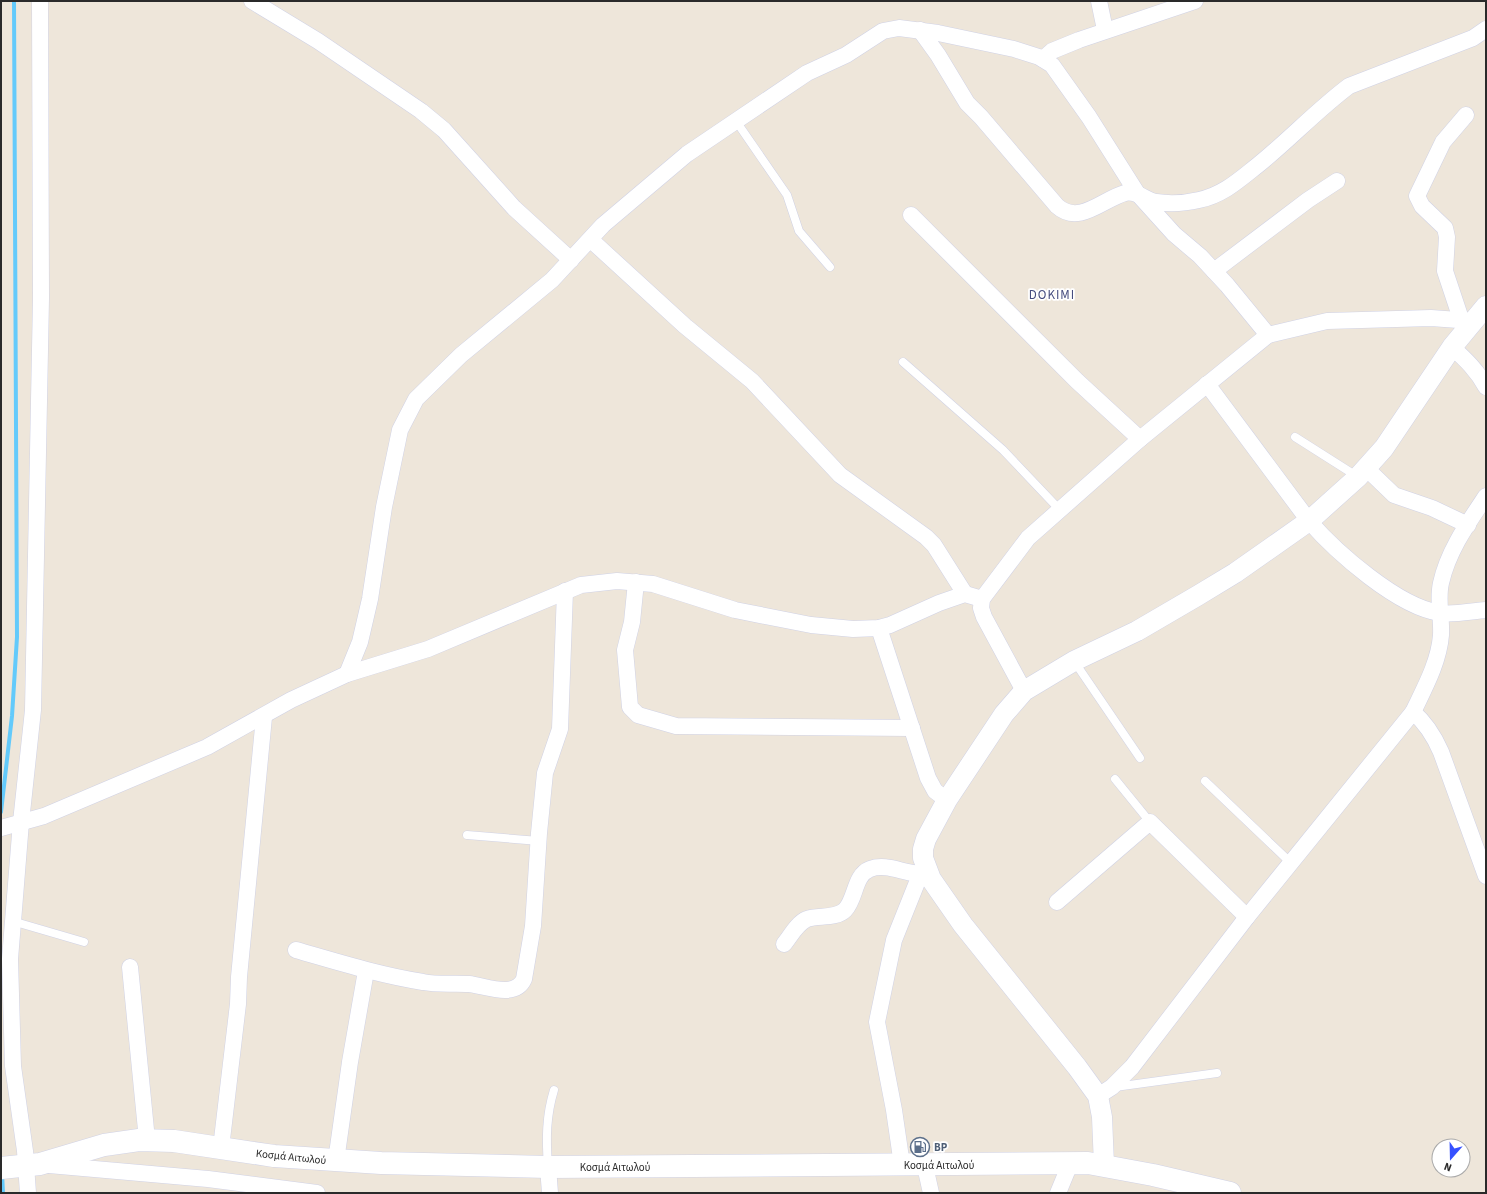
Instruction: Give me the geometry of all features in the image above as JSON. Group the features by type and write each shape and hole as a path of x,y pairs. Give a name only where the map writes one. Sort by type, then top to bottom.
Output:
{"main road":[{"name":"Κοσμά Αιτωλού","path":"19,1166 116,1142 147,1140 174,1141 274,1156 336,1161 548,1167 1104,1165 1230,1193"}],"street":[{"path":"28,1193 19,1166 25,1151 13,1066 10,959 12,921 10,825 34,710 41,298 40,1"},
{"path":"252,1 318,41 421,111 444,130 514,208 572,260"},
{"path":"1099,1 1105,30"},
{"path":"1043,59 1052,51 1105,30 1195,1"},
{"path":"347,674 362,635 370,599 390,474 400,430 416,398 434,380 552,280 591,240 603,225 687,154 807,73 846,55 883,32 899,28 920,30 1014,49 1043,59 1056,69 1089,117 1137,193 1174,234 1214,271 1268,335"},
{"path":"920,30 938,55 967,103 1060,210 1069,214 1081,213 1119,195 1129,192 1137,193 1156,202 1190,202 1208,198 1226,190 1274,152 1332,99 1349,86 1473,38 1486,29"},
{"path":"1466,115 1443,142 1432,162 1418,196 1422,206 1445,228 1447,237 1445,271 1467,320"},
{"path":"1214,271 1308,200 1338,181"},
{"path":"911,215 1076,381 1140,439"},
{"path":"591,240 685,326 752,381 840,475 926,537 934,545 965,594"},
{"path":"902,1165 894,1110 876,1022 894,940 924,874 923,847 948,800 1004,714 1024,690 1074,661 1137,631 1191,600 1235,572 1309,521 1362,473 1384,448 1452,347 1467,320 1486,306"},
{"path":"1024,690 984,617 981,608 982,599 1028,538 1140,439 1268,335 1327,322 1431,318 1467,320"},
{"path":"1452,347 1467,360 1480,375 1486,387"},
{"path":"1207,384 1309,521 1326,540 1356,566 1417,606 1441,613 1486,610"},
{"path":"1362,473 1394,495 1432,508 1468,525"},
{"path":"1104,1165 1102,1117 1105,1092 1132,1067 1247,917 1412,712 1427,683 1441,635 1441,582 1451,555 1486,496"},
{"path":"10,825 44,816 207,748 264,717 291,700 347,674 428,649 565,591 598,582 618,581 653,584 735,610 792,622 832,628 878,628 965,594 982,599"},
{"path":"636,582 632,622 625,650 630,707 638,715 676,726 912,728"},
{"path":"296,950 366,971 424,983 470,984 511,990 521,985 524,979 533,926 538,841 545,773 560,729 565,591"},
{"path":"878,628 929,781 935,791 948,800"},
{"path":"1412,712 1421,719 1433,735 1441,752 1486,876"},
{"path":"221,1148 238,1004 239,977 264,717"},
{"path":"1058,902 1150,822 1247,917"},
{"path":"784,944 801,923 807,919 838,914 846,909 859,880 866,871 881,867 924,874 1077,1067 1105,1092"},
{"path":"130,967 147,1140"},
{"path":"336,1161 350,1062 366,971"},
{"path":"1058,1193 1070,1164"},
{"path":"19,1166 208,1179 317,1193"},
{"path":"925,1166 931,1193"},
{"path":"548,1167 550,1193"}],"lane":[{"path":"736,121 787,195 799,231 830,267"},
{"path":"903,362 1003,450 1059,509"},
{"path":"1295,437 1362,473"},
{"path":"1074,661 1140,758"},
{"path":"1115,780 1150,822"},
{"path":"1205,781 1291,863"},
{"path":"467,835 538,841"},
{"path":"12,921 84,942"},
{"path":"1105,1092 1217,1073"},
{"path":"548,1167 546,1130 548,1111 554,1090"}],"waterway":[{"path":"1,812 12,716 17,637 14,1"},
{"path":"2,1173 3,1193"}],"place":[{"name":"BP","path":"920,1147"}],"district":[{"name":"DOKIMI","path":"1052,295"}]}
